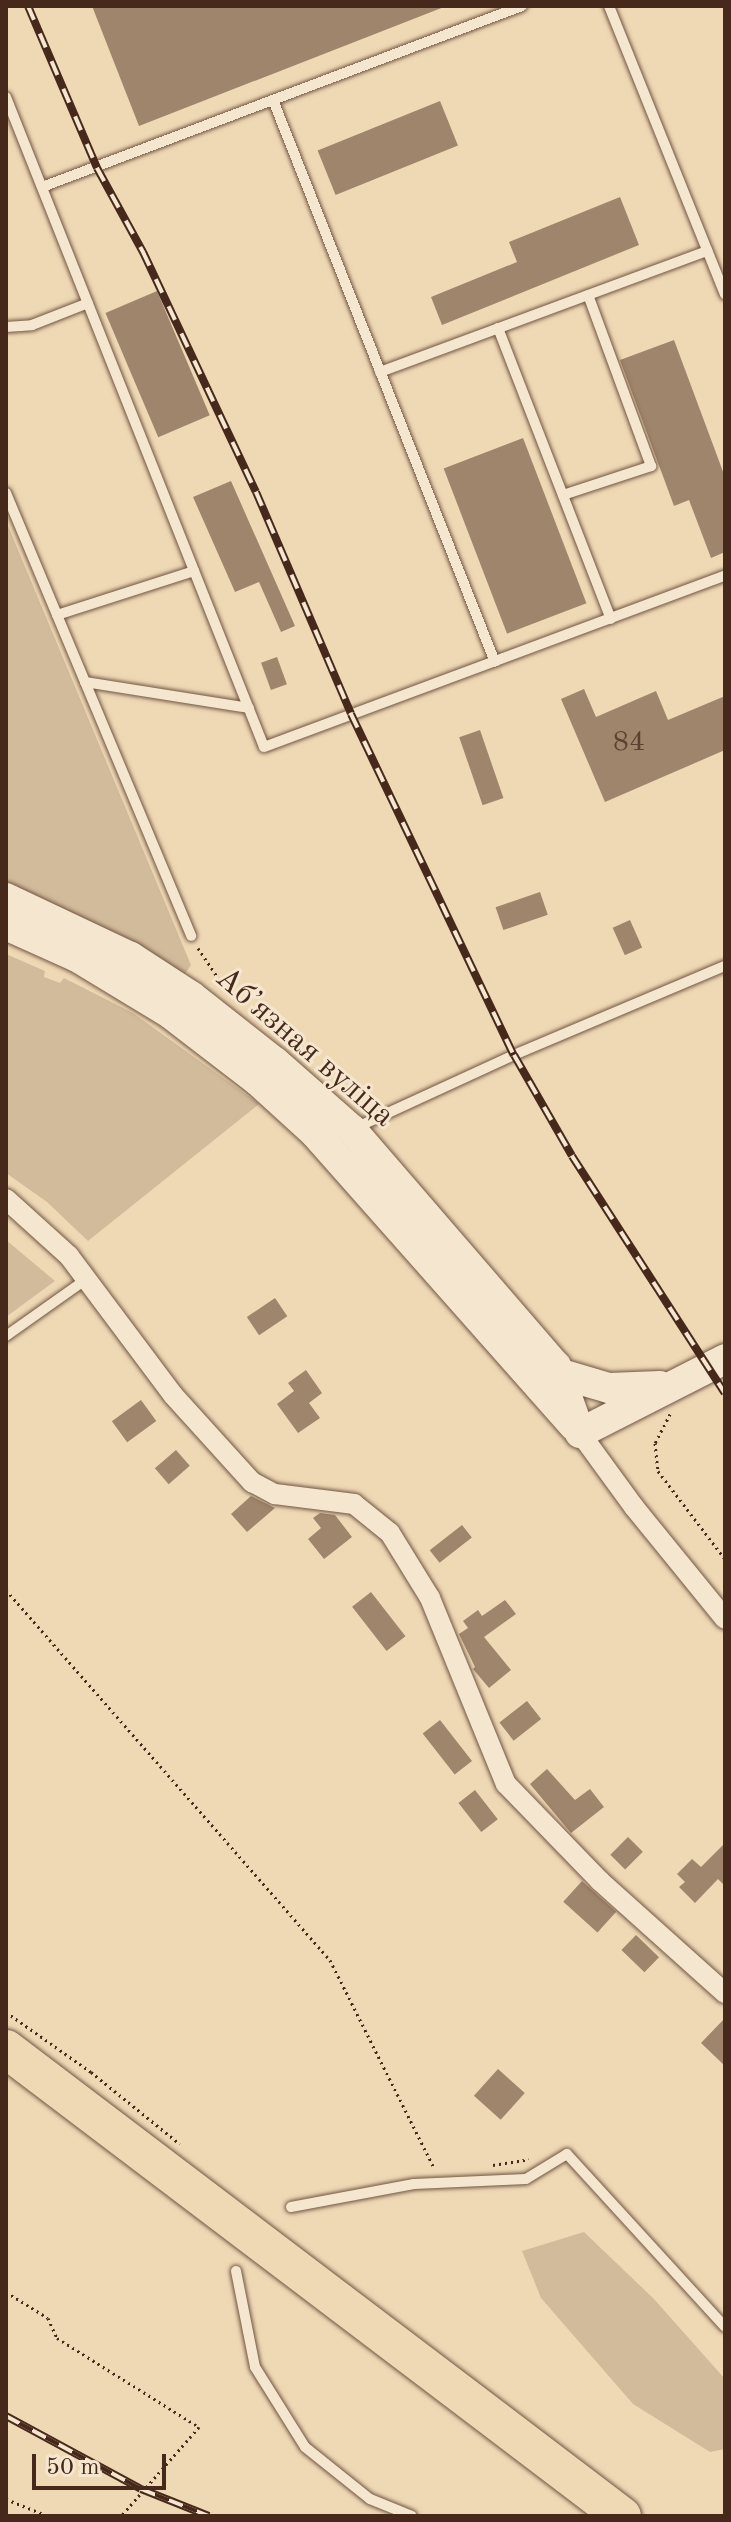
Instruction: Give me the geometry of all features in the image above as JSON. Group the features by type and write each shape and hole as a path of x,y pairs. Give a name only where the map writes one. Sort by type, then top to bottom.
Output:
{"highway":[{"path":"6,2049 253,2235 572,2495 622,2516"}],"street":[{"name":"Абʼязная вуліца","path":"6,898 131,957 191,996 275,1062 352,1130 561,1374 580,1433"},
{"name":"Абʼязная вуліца","path":"6,925 77,957 171,1014 258,1081 327,1146 580,1433 634,1507 725,1619"},
{"path":"6,1199 18,1207 88,1278 173,1395 252,1482 275,1494 354,1504 390,1533 430,1598 506,1784 600,1881 725,1993"},
{"path":"580,1433 674,1396 725,1359"},
{"path":"561,1374 609,1388 674,1396"}],"lane":[{"path":"42,187 522,6"},
{"path":"609,6 725,295"},
{"path":"6,97 264,747 725,576"},
{"path":"273,100 495,662"},
{"path":"380,372 707,251"},
{"path":"563,495 651,466 588,295"},
{"path":"6,327 32,325 88,303"},
{"path":"498,328 611,619"},
{"path":"6,493 191,936"},
{"path":"57,615 194,571"},
{"path":"85,682 249,708"},
{"path":"327,1146 352,1130 514,1055 725,966"},
{"path":"6,1336 88,1278"},
{"path":"291,2207 351,2193 414,2184 526,2179 567,2154 725,2327"},
{"path":"236,2271 255,2367 305,2447 370,2499 412,2516"}],"path":[{"path":"191,936 218,978"},
{"path":"674,1396 655,1443 658,1471 725,1559"},
{"path":"6,1590 330,1960 436,2173"},
{"path":"480,2167 567,2154"},
{"path":"6,2292 48,2318 57,2338 199,2427 121,2516"},
{"path":"6,2499 48,2516"}],"shaded area":[{"path":"6,521 191,965 183,977 62,908 6,885"},
{"path":"6,954 45,971 44,977 60,983 64,978 133,1013 259,1104 88,1241 47,1202 6,1173"},
{"path":"6,1240 55,1281 6,1317"},
{"path":"584,2232 654,2299 725,2379 725,2449 710,2452 633,2404 541,2298 522,2251"}],"building":[{"path":"92,6 444,6 444,7 139,126"},
{"path":"440,101 458,146 336,195 318,150"},
{"path":"620,197 639,245 442,325 431,297 517,262 509,242"},
{"path":"157,291 210,415 158,437 105,313"},
{"path":"674,340 725,477 725,552 711,558 689,500 674,506 620,360"},
{"path":"523,438 586,603 507,634 444,468"},
{"path":"231,481 295,626 281,632 259,582 235,592 193,497"},
{"path":"277,657 287,684 271,690 261,663"},
{"path":"584,689 596,717 656,691 668,720 725,696 725,750 605,802 561,699"},
{"path":"480,730 503,798 483,805 459,737"},
{"path":"540,892 548,915 503,930 496,907"},
{"path":"630,920 642,947 625,955 613,928"},
{"path":"275,1298 287,1316 259,1335 247,1317"},
{"path":"306,1370 322,1393 309,1403 320,1418 298,1433 277,1404 294,1391 288,1383"},
{"path":"141,1400 156,1421 127,1442 112,1421"},
{"path":"176,1450 190,1466 169,1484 155,1468"},
{"path":"251,1496 275,1508 247,1532 231,1514"},
{"path":"320,1513 335,1515 352,1537 324,1559 308,1539 321,1528 313,1518"},
{"path":"462,1525 472,1538 440,1563 430,1550"},
{"path":"371,1592 405,1636 387,1651 352,1607"},
{"path":"505,1600 516,1614 484,1637 511,1670 489,1688 473,1669 475,1667 459,1634 468,1628 463,1621 478,1610 482,1616"},
{"path":"527,1701 541,1719 514,1741 499,1723"},
{"path":"440,1720 472,1761 455,1775 423,1734"},
{"path":"547,1769 575,1800 590,1789 604,1807 571,1833 530,1784"},
{"path":"475,1790 498,1819 481,1832 458,1803"},
{"path":"628,1837 643,1852 625,1870 610,1855"},
{"path":"725,1843 725,1886 718,1879 695,1903 679,1887 685,1882 677,1874 692,1859 701,1867"},
{"path":"582,1881 616,1912 597,1933 563,1902"},
{"path":"636,1935 659,1957 644,1972 621,1950"},
{"path":"725,2018 725,2066 701,2043"},
{"path":"498,2069 525,2093 501,2120 474,2096"}],"railway":[{"path":"28,6 97,168 143,252 256,492 351,714 514,1055 572,1156 725,1393"},
{"path":"6,2416 141,2489 209,2516"}]}
